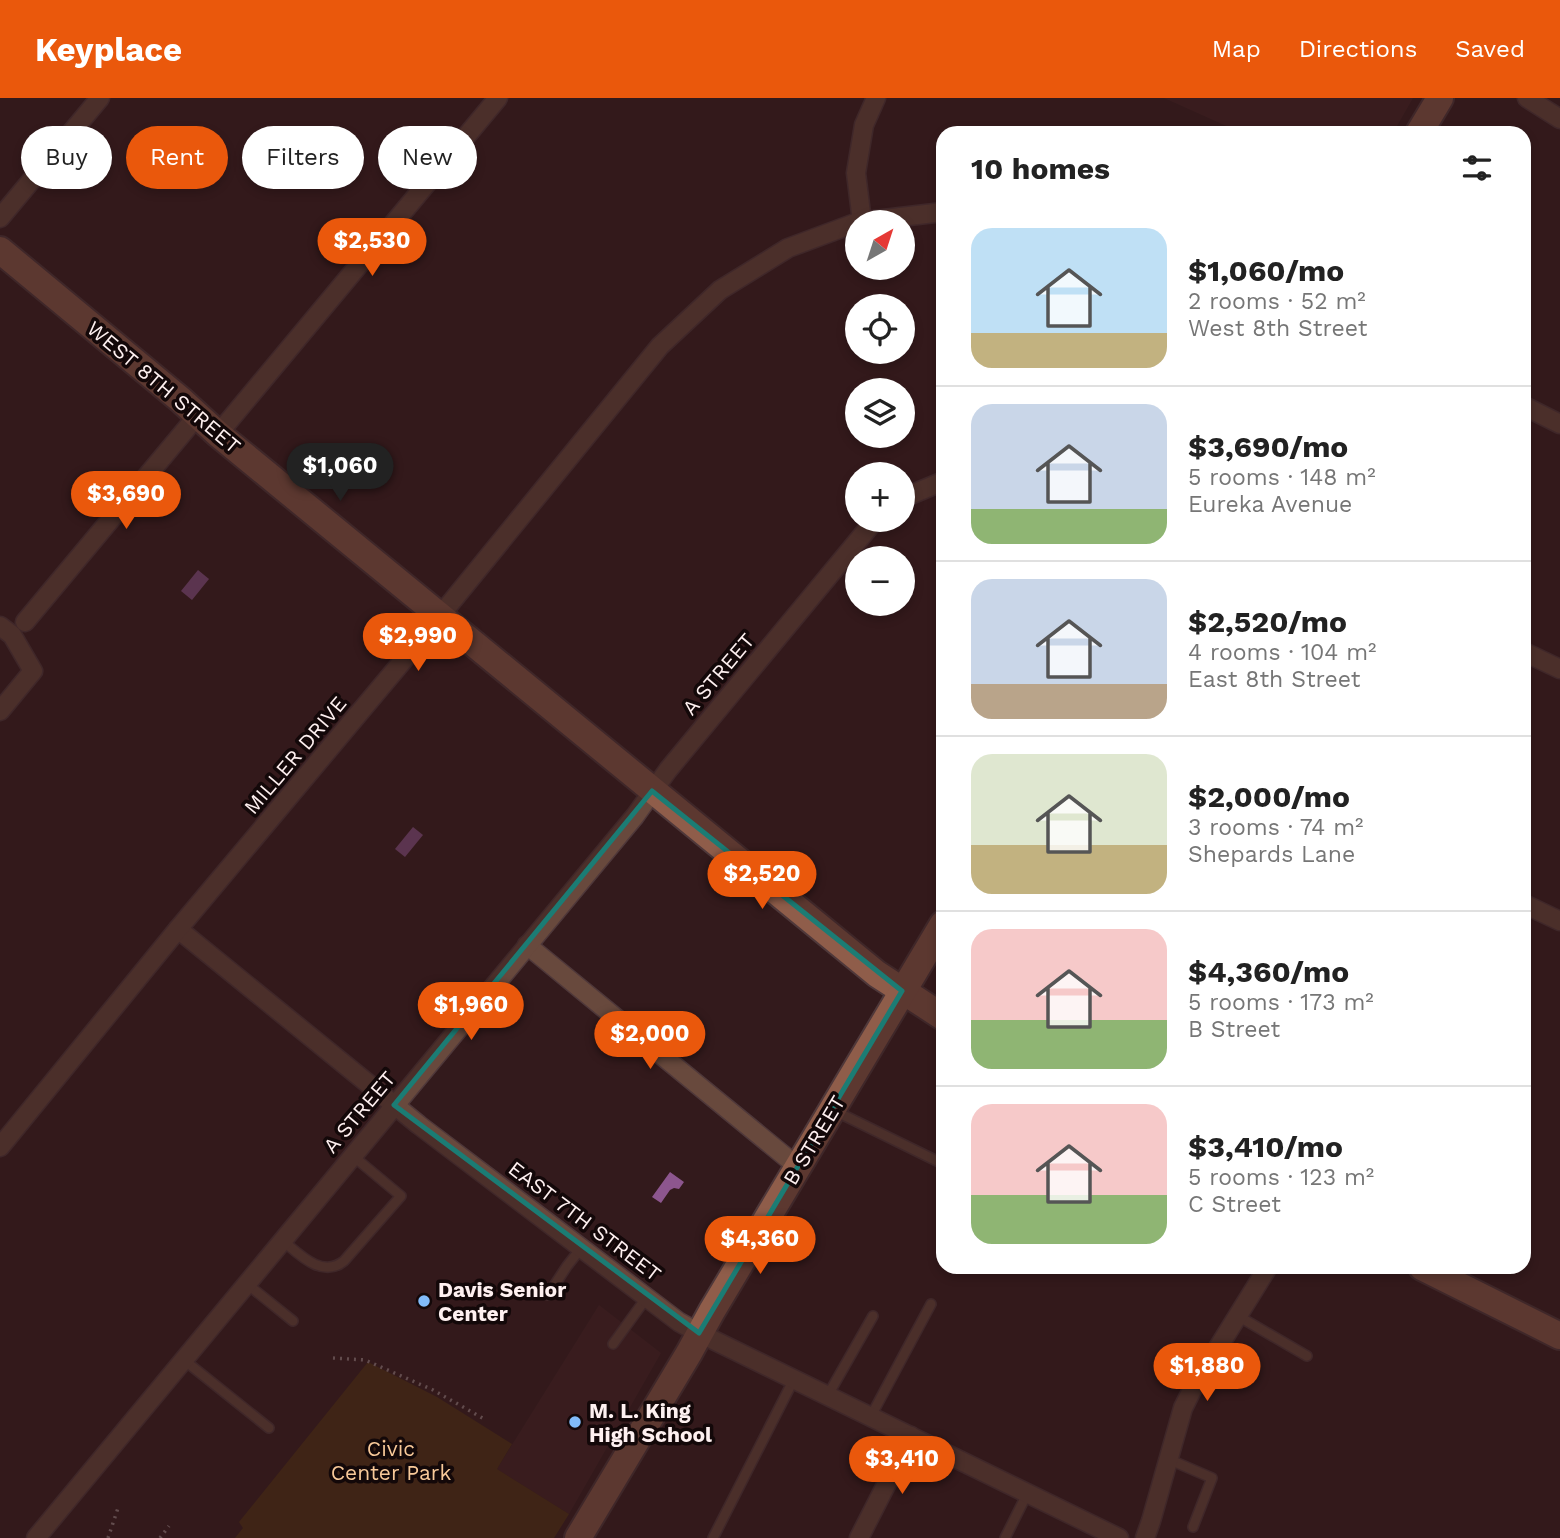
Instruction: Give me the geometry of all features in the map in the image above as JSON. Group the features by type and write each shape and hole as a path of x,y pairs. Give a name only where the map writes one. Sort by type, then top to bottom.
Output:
{"street":[{"path":"0,218 100,98"},
{"path":"218,434 498,98"},
{"path":"858,210 856,173 864,124 876,98"},
{"path":"1423,126 1440,98"},
{"path":"1527,98 1560,119"},
{"name":"MILLER DRIVE","path":"915,215 936,213"},
{"name":"MILLER DRIVE","path":"0,1147 660,346 720,290 788,248 845,227"},
{"name":"WEST 8TH STREET","path":"0,250 181,400 218,434 652,791 879,975 936,1013"},
{"path":"1531,410 1560,424"},
{"path":"25,622 197,416"},
{"path":"915,493 936,484"},
{"name":"A STREET","path":"36,1538 635,816 668,769 865,532"},
{"path":"0,626 12,635 33,671 0,711"},
{"path":"1531,655 1560,669"},
{"path":"1531,907 1560,921"},
{"name":"EAST 7TH STREET","path":"178,929 394,1105 679,1322 1119,1538"},
{"name":"B STREET","path":"578,1538 936,935"},
{"path":"527,945 798,1167"},
{"path":"1145,1538 1183,1408 1262,1274"},
{"path":"1436,1274 1560,1336"},
{"path":"859,1538 911,1436"}],"lane":[{"path":"833,1110 936,1161"},
{"path":"282,1240 308,1261 326,1269 338,1267 401,1196 352,1155"},
{"path":"548,1295 582,1247"},
{"path":"247,1284 293,1321"},
{"path":"613,1344 647,1297"},
{"path":"871,1416 931,1304"},
{"path":"828,1395 873,1316"},
{"path":"1238,1316 1307,1356"},
{"path":"184,1360 268,1428"},
{"path":"713,1538 794,1379"},
{"path":"1168,1459 1212,1478 1193,1527"},
{"path":"1005,1538 1027,1494"}],"path":[{"path":"333,1357 365,1360 433,1390 486,1420"},
{"path":"108,1538 118,1508"},
{"path":"160,1538 169,1526"}],"highlighted area":[{"path":"652,791 902,991 699,1333 394,1105"}],"shaded area":[{"path":"1164,98 1413,98 1397,126 1226,126"},
{"path":"198,570 209,579 192,600 181,591"},
{"path":"413,827 423,835 405,857 395,849"},
{"path":"670,1172 684,1182 679,1189 670,1190 661,1203 652,1197"},
{"path":"599,1305 661,1353 569,1514 497,1469"}],"green space":[{"name":"Civic Center Park","path":"368,1362 437,1397 512,1444 497,1469 569,1514 554,1538 235,1538 243,1528 239,1522"}],"place":[{"name":"Davis Senior Center","path":"424,1301"},
{"name":"M. L. King High School","path":"575,1422"}]}
